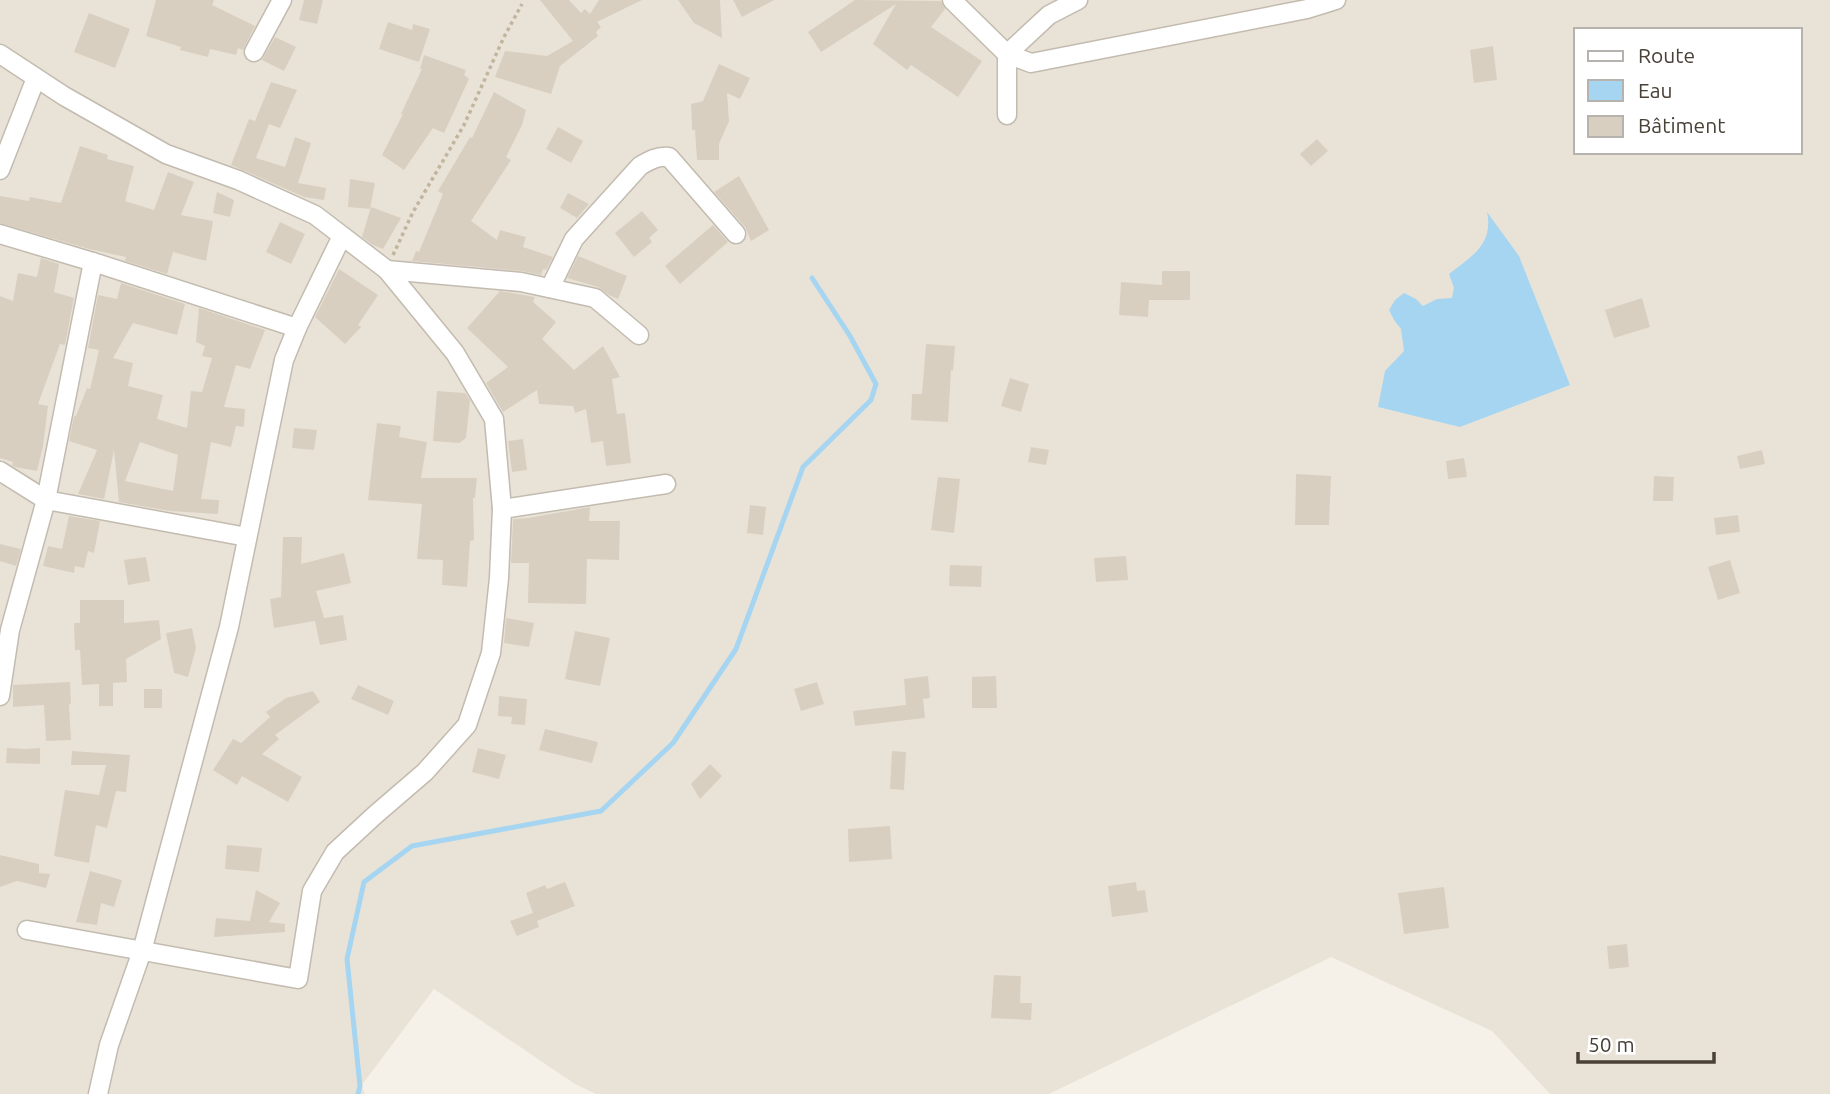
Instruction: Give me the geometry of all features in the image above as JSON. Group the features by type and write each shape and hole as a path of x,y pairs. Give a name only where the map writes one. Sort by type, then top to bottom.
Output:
{"street":[{"path":"254,52 282,0"},
{"path":"953,0 1007,54 1031,63 1307,9 1336,0"},
{"path":"1007,115 1007,54 1049,15 1078,0"},
{"path":"0,54 64,96 166,154 238,180 315,215 387,270 455,353 494,419 502,509 499,578 491,653 467,725 425,772 335,852 312,891 298,979 27,930"},
{"path":"0,170 36,78"},
{"path":"0,119 20,120"},
{"path":"550,288 574,239 640,166 660,156 669,156 736,234"},
{"path":"0,234 297,327"},
{"path":"98,1094 110,1045 142,950 229,627 284,360 297,327 342,236"},
{"path":"0,696 10,630 46,500 93,262"},
{"path":"387,270 521,282 595,298 639,335"},
{"path":"0,471 46,500 247,537"},
{"path":"502,509 666,484"}],"path":[{"path":"387,270 413,212 464,124 522,4"}],"shaded area":[{"path":"0,0 1830,0 1830,1094 1550,1094 1492,1031 1331,957 1049,1094 596,1094 575,1084 434,989 361,1086 365,1094 0,1094"}],"water":[{"path":"1487,212 1519,256 1570,385 1460,427 1378,407 1385,371 1404,351 1401,329 1389,310 1395,300 1404,293 1423,306 1437,299 1452,298 1454,288 1449,274 1473,255 1484,241 1487,233"}],"building":[{"path":"156,0 214,0 212,5 255,26 243,50 238,48 236,55 210,49 208,57 180,50 181,47 146,36"},
{"path":"304,0 323,0 317,24 299,20"},
{"path":"540,0 569,0 581,13 585,9 590,14 599,0 642,0 597,22 601,27 596,32 598,36 560,66 551,94 495,77 505,51 547,56 573,41"},
{"path":"678,0 720,0 722,38 694,23"},
{"path":"733,0 774,0 742,17"},
{"path":"855,0 941,1 945,9 931,27 982,61 958,97 911,65 907,70 873,44 896,4 821,52 808,32"},
{"path":"89,13 130,29 115,68 74,52"},
{"path":"388,22 412,30 413,24 430,29 419,62 379,49"},
{"path":"275,37 296,47 284,71 262,60"},
{"path":"1493,46 1497,80 1474,83 1470,50"},
{"path":"424,55 466,70 464,75 469,79 444,133 433,128 404,170 382,155 422,69"},
{"path":"719,64 750,78 740,99 727,93 729,121 719,144 719,160 697,160 691,104 703,101"},
{"path":"271,82 297,90 280,128 269,124 256,158 285,167 295,137 311,143 298,183 326,188 324,200 304,197 231,165 249,119 255,121"},
{"path":"494,92 526,110 522,125 506,157 511,160 471,221 497,240 500,230 526,237 523,247 553,257 541,275 412,261 416,251 419,252 443,194 438,191 470,137 472,138"},
{"path":"558,127 583,141 571,163 546,149"},
{"path":"1317,139 1328,151 1311,166 1300,154"},
{"path":"80,146 108,155 107,159 134,166 125,201 154,210 168,172 194,182 181,215 213,221 206,261 173,252 167,274 125,261 126,257 0,223 0,196 29,201 30,197 61,203"},
{"path":"739,176 769,230 751,241 745,227 714,192"},
{"path":"350,179 375,183 370,209 348,207"},
{"path":"217,192 234,200 230,217 213,213"},
{"path":"568,193 589,204 577,218 560,208"},
{"path":"371,207 401,218 383,249 362,237"},
{"path":"642,211 658,230 649,238 652,242 634,257 615,233"},
{"path":"280,222 305,234 291,264 266,252"},
{"path":"713,225 728,242 680,284 665,266"},
{"path":"578,256 627,276 618,299 598,287 567,278"},
{"path":"41,258 59,264 54,292 74,298 65,345 60,344 38,404 48,406 37,471 15,467 13,462 0,458 0,296 13,301 18,273 37,277"},
{"path":"339,269 378,295 358,325 361,327 345,344 315,317"},
{"path":"1162,271 1190,271 1190,300 1149,300 1148,317 1119,315 1121,282 1162,285"},
{"path":"121,283 185,304 177,335 133,323 113,358 133,363 128,386 163,395 157,419 187,428 191,391 202,392 212,358 202,356 205,346 196,342 199,308 265,330 250,369 236,365 224,407 245,409 244,427 236,426 231,447 211,442 201,499 219,500 218,514 170,511 119,502 114,450 104,499 78,494 97,450 69,441 74,416 87,388 90,389 99,350 88,348 98,295 117,299","holes":["140,442 178,455 173,491 125,481"]},
{"path":"500,291 535,297 533,302 556,322 542,339 574,370 603,346 620,377 612,379 617,414 625,413 631,463 606,466 603,441 591,443 586,409 575,413 573,406 539,404 537,390 503,412 486,383 508,367 467,328"},
{"path":"1642,298 1650,327 1614,338 1605,310"},
{"path":"926,344 955,346 948,422 911,420 912,394 922,394"},
{"path":"1010,378 1029,384 1021,412 1001,406"},
{"path":"437,391 465,393 470,400 466,438 459,443 433,441"},
{"path":"377,423 401,426 399,437 427,442 421,478 477,478 473,498 474,540 470,541 467,587 442,585 443,560 417,559 422,504 368,500"},
{"path":"294,428 317,430 314,450 292,448"},
{"path":"523,439 527,470 512,472 508,441"},
{"path":"1031,447 1049,450 1046,465 1028,462"},
{"path":"1762,450 1765,464 1740,469 1737,456"},
{"path":"1464,458 1467,477 1448,479 1446,461"},
{"path":"1296,474 1331,476 1329,525 1295,525"},
{"path":"1654,476 1674,477 1673,501 1653,501"},
{"path":"938,477 960,479 954,533 931,530"},
{"path":"750,505 766,507 763,535 747,533"},
{"path":"590,507 589,521 620,521 619,560 587,559 586,604 528,603 529,563 511,563 513,519"},
{"path":"1738,515 1740,532 1716,535 1714,518"},
{"path":"69,516 100,521 94,553 88,551 84,568 75,566 74,573 43,566 48,546 62,549"},
{"path":"283,537 302,537 301,564 344,553 351,583 316,591 324,618 343,615 347,640 320,645 315,621 274,628 270,599 281,597"},
{"path":"0,544 21,549 16,566 0,561"},
{"path":"1126,556 1128,580 1096,582 1094,558"},
{"path":"146,557 150,581 128,585 124,560"},
{"path":"1730,560 1740,593 1718,600 1708,567"},
{"path":"950,565 982,566 981,587 949,586"},
{"path":"80,600 124,600 124,623 159,620 161,639 126,659 127,682 113,683 113,706 99,706 99,684 82,685 80,650 75,650 74,623 80,623"},
{"path":"506,618 534,623 529,647 504,643"},
{"path":"192,628 196,648 188,677 174,673 166,633"},
{"path":"575,631 610,638 600,686 565,679"},
{"path":"928,676 930,698 923,699 925,718 855,726 853,711 906,705 904,679"},
{"path":"996,676 997,708 972,708 972,677"},
{"path":"70,682 71,740 46,741 44,705 13,707 13,685"},
{"path":"817,682 824,704 801,711 794,689"},
{"path":"358,685 394,701 388,715 351,699"},
{"path":"144,689 162,689 162,708 144,708"},
{"path":"313,691 320,702 275,735 279,739 262,754 302,777 288,802 242,776 237,785 213,770 233,739 241,743 270,717 266,712 286,698"},
{"path":"499,696 527,699 525,725 511,724 512,717 498,716"},
{"path":"545,729 598,742 592,763 539,750"},
{"path":"7,748 40,748 40,764 6,763"},
{"path":"478,748 506,755 499,779 472,772"},
{"path":"72,751 130,755 126,792 116,791 107,828 96,825 89,863 54,856 65,790 99,795 106,765 71,765"},
{"path":"892,751 906,752 904,790 890,789"},
{"path":"710,764 722,776 700,799 691,784"},
{"path":"890,826 892,859 849,862 848,829"},
{"path":"227,845 262,848 259,872 225,869"},
{"path":"0,855 39,864 39,873 50,874 46,888 17,881 0,887"},
{"path":"90,871 122,880 114,907 101,903 97,925 76,922"},
{"path":"565,882 575,906 537,921 539,927 517,936 510,921 533,913 526,893 545,885 547,889"},
{"path":"1136,882 1137,891 1145,890 1148,912 1112,917 1108,886"},
{"path":"1444,887 1449,928 1404,934 1398,893"},
{"path":"256,890 280,903 269,922 285,924 285,932 214,937 216,918 250,921"},
{"path":"1627,944 1629,967 1609,969 1607,946"},
{"path":"994,975 1021,976 1020,1003 1032,1003 1031,1020 991,1018"}],"waterway":[{"path":"358,1094 360,1086 347,959 364,882 412,846 601,811 673,743 736,649 803,467 871,400 876,384 850,336 812,278"}]}
